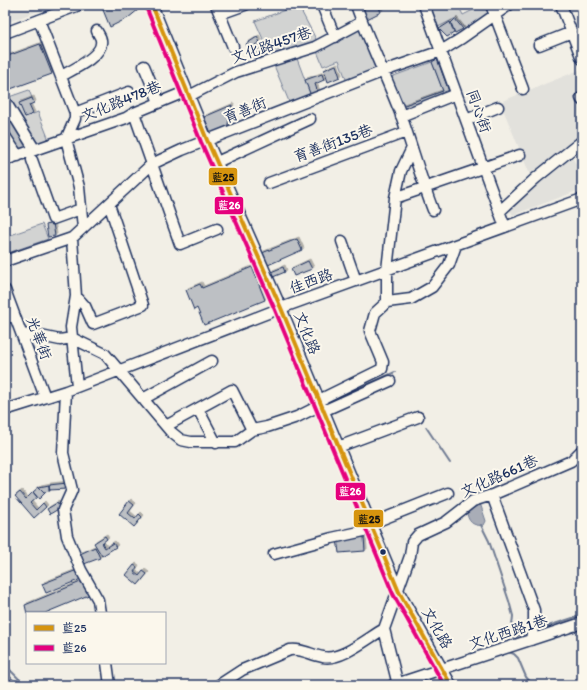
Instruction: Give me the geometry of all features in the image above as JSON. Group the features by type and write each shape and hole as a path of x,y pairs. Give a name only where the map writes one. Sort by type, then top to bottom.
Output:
{"street":[{"path":"5,32 79,5"},
{"name":"文化路","path":"152,5 207,140 280,308 399,592 451,685"},
{"path":"232,47 218,9 244,5"},
{"path":"322,5 335,37"},
{"path":"356,5 401,116 433,210"},
{"name":"同心街","path":"424,5 505,227"},
{"name":"育善街","path":"5,260 72,238 152,164 207,140 441,50 462,38 493,10 509,5"},
{"path":"561,5 582,59"},
{"path":"493,10 523,89"},
{"path":"39,20 75,113 75,119 66,139 79,188 83,228"},
{"name":"文化路457巷","path":"188,93 236,72 315,47 362,22"},
{"path":"61,76 88,62 94,55 101,44 101,39 97,31"},
{"path":"539,45 572,32"},
{"path":"144,66 159,102"},
{"path":"75,113 129,92"},
{"name":"文化路478巷","path":"5,160 126,118 159,102 188,93"},
{"path":"401,116 456,94"},
{"path":"5,101 34,150"},
{"path":"466,120 498,108"},
{"path":"134,113 180,244 217,229"},
{"path":"217,162 310,119"},
{"name":"育善街135巷","path":"270,183 406,132"},
{"path":"5,136 18,156"},
{"path":"499,212 536,178 582,141"},
{"path":"387,302 388,270 395,198 401,171 412,148"},
{"path":"395,198 520,155"},
{"path":"32,160 53,219 81,209"},
{"name":"佳西路","path":"5,410 66,391 280,308 582,199"},
{"path":"76,296 85,306 93,324 143,305 109,204"},
{"path":"72,238 76,296 71,327 77,386"},
{"path":"342,242 356,281"},
{"path":"321,407 325,397 382,370 383,362 370,331 375,313 387,302 411,299 432,287 449,265 456,245"},
{"name":"光華街","path":"5,290 46,397"},
{"path":"5,317 16,317"},
{"path":"22,334 60,340 72,338 105,354 166,426 181,440 190,442 235,442 252,430 284,422 313,408 321,407 390,381"},
{"path":"143,399 212,361"},
{"path":"166,426 232,390 252,430"},
{"path":"66,391 63,453 72,490 63,510 67,536 81,570 98,600 100,612"},
{"path":"198,409 216,443"},
{"path":"338,448 418,417"},
{"name":"文化路661巷","path":"384,629 399,592 410,556 412,542 418,535 446,522 473,501 492,495 571,461 582,450"},
{"path":"274,554 364,531 371,526 448,493"},
{"path":"492,495 534,610 532,633"},
{"name":"文化西路1巷","path":"396,685 443,669 532,633 582,623"},
{"path":"219,685 242,670 297,648 324,658 343,654 384,629 396,685"},
{"path":"106,664 110,685"}],"shaded area":[{"path":"5,5 55,5 5,23"},
{"path":"283,5 298,5 317,41 271,57 255,21 285,10"},
{"path":"458,5 463,15 483,5 487,5 489,10 488,13 465,29 456,18 438,27 431,6"},
{"path":"357,27 371,47 379,69 347,82 339,60 323,66 316,49"},
{"path":"296,56 311,96 290,104 273,63"},
{"path":"432,62 443,91 402,106 391,77"},
{"path":"582,69 582,134 531,177 500,102"},
{"path":"29,90 32,98 20,104 25,117 38,112 49,140 34,146 6,98"},
{"path":"570,155 582,172 582,189 513,215 509,209"},
{"path":"42,224 48,239 5,254 5,237"},
{"path":"480,503 486,521 484,525 474,524 469,520 467,515 467,511"}],"building":[{"path":"101,5 144,5 128,18 110,27"},
{"path":"366,5 378,5 381,12 365,20 359,8"},
{"path":"455,19 463,29 455,33 451,23"},
{"path":"450,22 454,33 447,37 439,29"},
{"path":"257,37 260,42 255,45 264,59 258,63 246,44"},
{"path":"40,44 52,74 5,91 5,57"},
{"path":"437,59 450,94 404,111 402,106 443,91 432,62"},
{"path":"336,65 340,77 328,82 324,70"},
{"path":"322,74 324,80 315,84 318,93 311,96 305,80"},
{"path":"32,98 34,103 29,105 33,114 25,117 19,103"},
{"path":"232,105 227,129 212,135 204,117"},
{"path":"5,107 30,147 18,154 5,134"},
{"path":"53,223 55,236 48,237 46,225"},
{"path":"297,239 302,250 268,265 262,253"},
{"path":"308,261 312,269 294,276 291,269"},
{"path":"252,267 265,300 204,325 197,308 194,310 186,290 200,284 202,288"},
{"path":"283,267 285,272 273,277 271,272"},
{"path":"67,483 67,489 49,490 49,485"},
{"path":"49,485 50,491 44,492 39,487"},
{"path":"39,487 45,493 39,499 33,492"},
{"path":"20,492 26,499 33,492 37,497 30,503 36,510 43,503 46,507 34,518 15,496"},
{"path":"129,501 134,505 128,513 135,519 139,514 142,517 134,527 119,514"},
{"path":"57,503 60,508 50,514 47,509"},
{"path":"105,536 107,539 102,543 105,548 113,543 116,547 102,556 94,543"},
{"path":"364,537 365,551 339,553 337,539"},
{"path":"95,547 100,558 84,564 80,554"},
{"path":"134,565 137,567 134,572 139,576 143,571 147,574 138,585 126,575"},
{"path":"77,570 81,579 46,593 42,584"},
{"path":"83,581 91,594 47,612 27,612 25,605"}],"waterway":[{"path":"327,403 395,372"},
{"path":"426,427 450,463"},
{"path":"481,525 489,541 509,601 513,616 511,635 514,637 530,631"},
{"path":"536,629 582,615"},
{"path":"493,657 509,652 514,654 518,658 526,677 533,685"},
{"path":"5,665 25,685"},
{"path":"5,672 18,685"}],"transit line":[{"name":"藍25","path":"152,5 207,140 281,308 399,592 451,685"},
{"name":"藍26","path":"146,7 201,142 275,310 393,594 444,685"}]}
